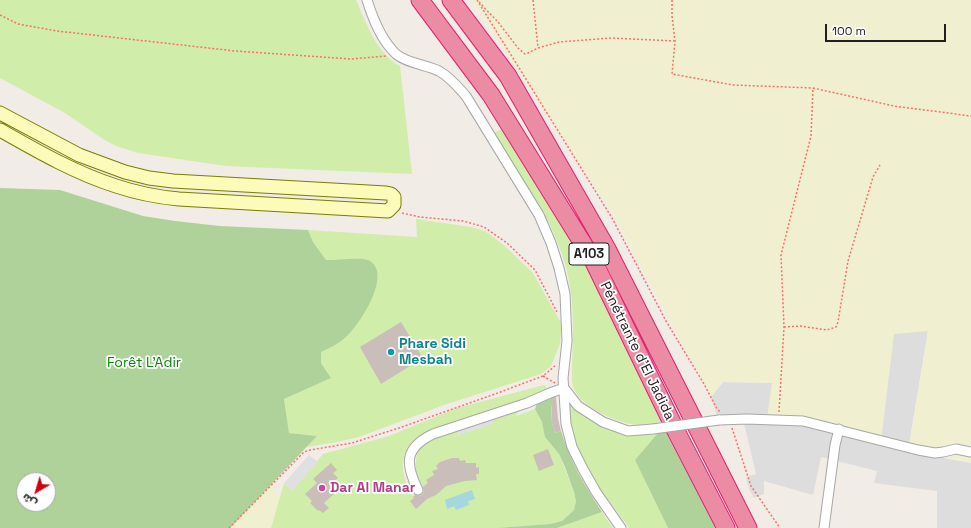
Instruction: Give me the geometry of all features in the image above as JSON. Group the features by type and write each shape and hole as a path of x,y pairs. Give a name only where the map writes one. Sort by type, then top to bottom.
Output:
{"highway":[{"name":"Pénétrante d'El Jadida","path":"420,0 491,96 593,260 676,431 726,528"},
{"name":"Pénétrante d'El Jadida","path":"450,0 508,76 607,249 748,528"}],"street":[{"path":"367,0 380,33 397,55 438,71 455,83 466,96 539,215 551,243 565,294 565,326 567,341 564,388 566,424 572,447 596,492 621,528"},
{"path":"0,113 78,155 125,172 173,182 386,193 394,197 395,201 394,205 388,211 179,199 157,196 121,188 94,178 50,157 0,130"},
{"path":"564,388 578,406 603,422 628,431 723,419 803,421 839,429 884,442 935,453 956,449 971,452"},
{"path":"418,490 411,475 410,458 413,450 422,439 527,403 550,392 564,388"},
{"path":"824,528 839,429"}],"path":[{"path":"477,0 525,54 528,54 538,48 559,42 611,38 675,41"},
{"path":"477,0 612,218 666,321 723,419 731,425 751,486 780,528"},
{"path":"533,0 538,48"},
{"path":"672,0 675,41 672,74 733,85 813,88 894,106 971,116"},
{"path":"0,15 18,24 57,31 235,52 352,59 397,55"},
{"path":"778,420 784,327 781,255 812,136 813,88"},
{"path":"784,327 800,326 827,330 836,327 848,261 873,177 880,165"},
{"path":"388,211 420,217 463,221 484,227 506,243 535,270 548,297 565,326"},
{"path":"229,528 304,452 352,443 495,394 542,376 565,358"}],"shaded area":[{"path":"928,331 908,451 971,463 971,528 937,528 937,491 874,483 877,471 821,457 813,495 764,481 764,494 754,498 749,489 746,477 756,474 743,419 718,419 711,397 723,382 772,383 894,333"},
{"path":"497,415 492,424 457,436 462,427"},
{"path":"309,455 318,462 292,491 284,483"}],"green space":[{"path":"0,0 356,0 368,28 378,46 385,54 400,66 412,174 226,166 138,153 116,146 65,113 0,78"},
{"path":"471,0 971,0 971,463 908,451 928,331 894,334 881,441 806,422 767,419 772,383 723,382 711,397 612,213"},
{"path":"506,126 578,244 667,421 646,425 622,422 602,414 593,408 578,396 574,389 572,380 572,298 565,263 550,225 494,133"},
{"name":"Forêt L'Adir","path":"0,188 60,190 143,216 175,221 220,226 308,230 313,242 326,260 365,259 375,266 378,275 376,286 366,310 353,330 344,339 321,352 321,363 331,378 284,399 289,433 317,436 230,528 0,528"},
{"path":"416,219 471,227 485,231 505,246 533,273 561,323 560,344 551,366 541,374 444,405 359,437 307,447 317,436 289,433 284,399 331,378 321,363 321,352 335,345 346,337 367,259 326,260 313,242 308,230 417,237"},
{"path":"544,385 548,390 526,400 421,436 412,442 407,448 404,455 403,469 409,490 413,496 423,487 416,473 415,467 417,453 425,441 460,429 457,436 496,417 519,410 516,416 535,409 542,422 549,442 559,454 574,492 576,501 574,510 562,521 550,524 497,528 271,528 284,483 292,491 323,454 389,436 457,408"},
{"path":"553,395 556,399 556,404 551,405 552,423 555,433 561,431 578,473 602,512 557,528 497,528 550,524 562,521 574,510 576,501 565,467 559,454 545,437 542,422 535,409 538,401 550,399"},
{"path":"569,402 623,433 636,435 658,433 635,460 668,528 629,528 593,479 582,457 572,434 568,418"},
{"path":"671,431 721,528 668,528 635,460 658,433"},
{"path":"270,485 280,497 271,528 230,528"},
{"path":"602,512 613,528 557,528"}],"water":[{"path":"472,490 475,499 468,501 469,505 456,510 454,506 447,509 445,500"}],"building":[{"name":"Phare Sidi Mesbah","path":"401,322 423,358 381,384 360,347"},
{"path":"556,397 558,419 561,431 555,433 552,423 551,399"},
{"path":"548,449 554,465 539,471 533,455"},
{"path":"452,458 459,458 460,461 465,460 466,463 476,463 476,468 479,467 479,474 476,474 477,480 465,481 446,486 436,495 427,499 416,509 410,501 414,498 413,496 420,496 423,494 423,487 428,483 426,480 434,475 432,471 438,469 436,466 440,462"},
{"name":"Dar Al Manar","path":"331,463 337,470 333,473 338,478 332,483 334,486 332,489 335,493 324,503 329,508 323,513 319,510 318,511 310,503 312,501 305,494 317,483 313,479"}],"place":[{"name":"Phare Sidi Mesbah","path":"391,352"},
{"name":"Dar Al Manar","path":"322,488"}]}
